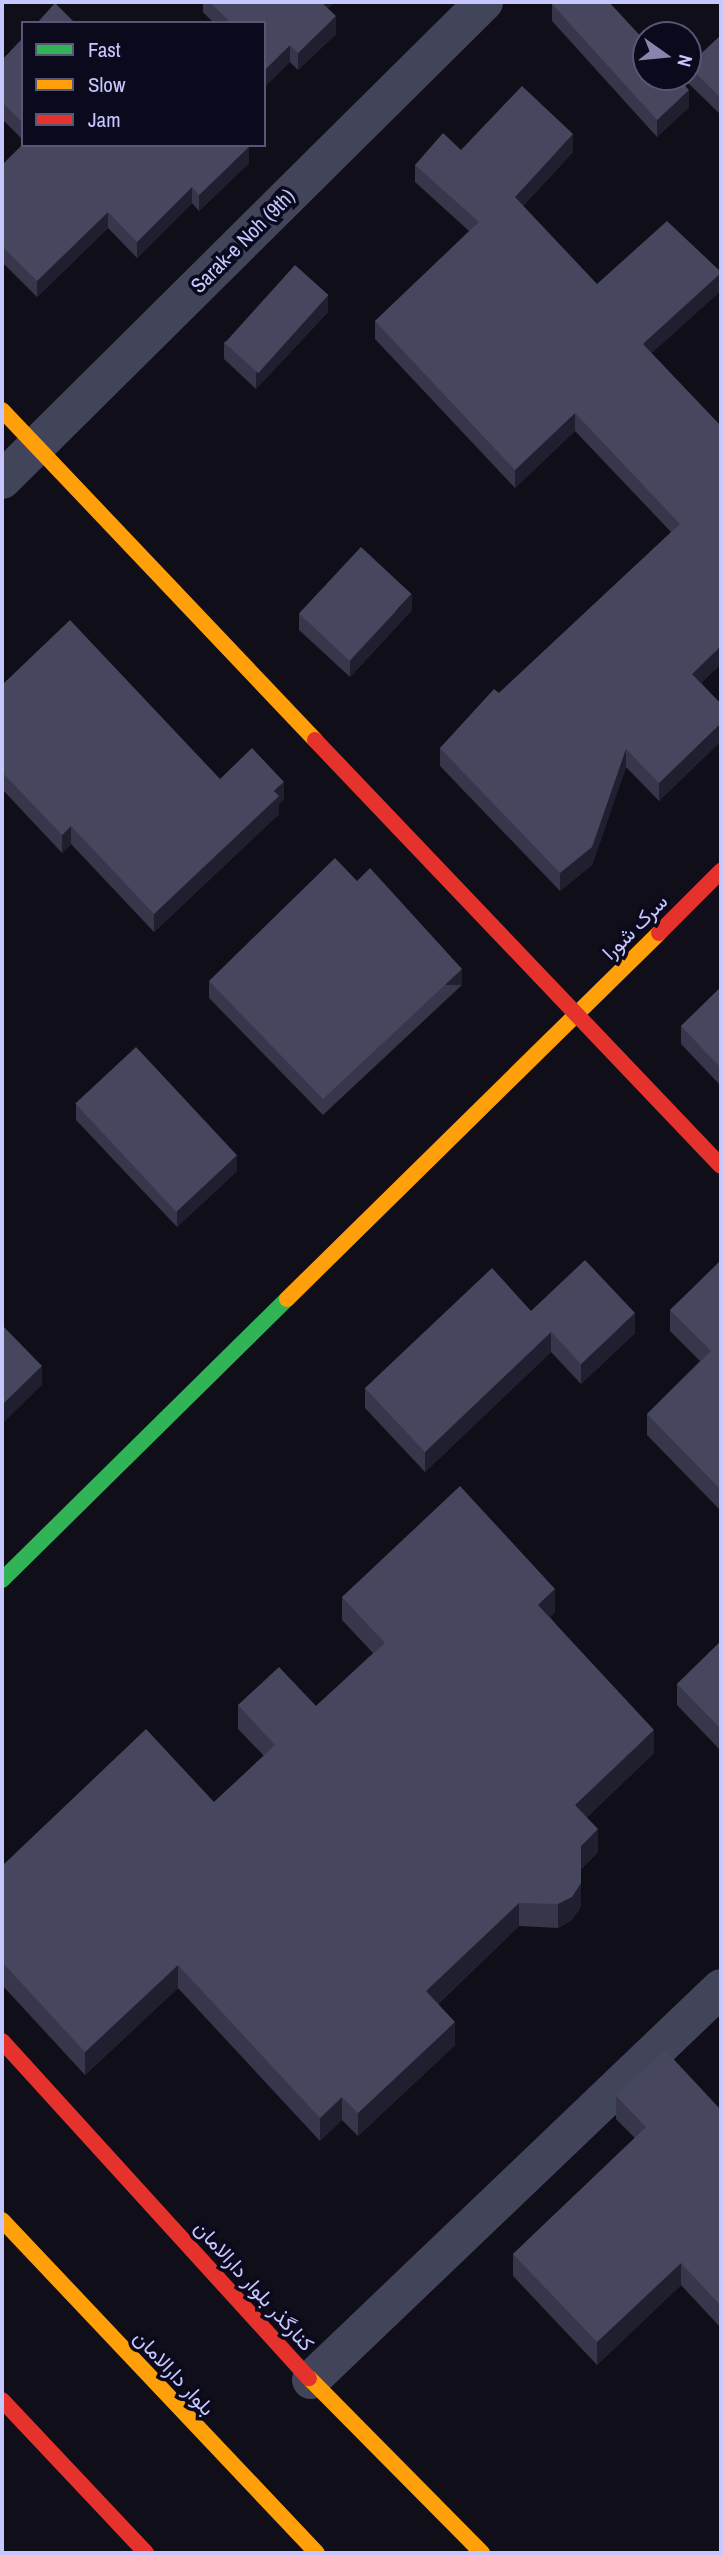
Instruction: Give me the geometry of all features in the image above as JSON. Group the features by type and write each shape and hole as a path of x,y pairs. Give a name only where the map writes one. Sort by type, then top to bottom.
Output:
{"street":[{"name":"Sarak-e Noh (9th)","path":"2,480 484,2"},
{"path":"2,410 721,1166"},
{"name":"سرک شورا","path":"2,1580 721,871"},
{"path":"311,2380 721,1988"},
{"name":"کنارگذر بلوار دارالامان","path":"2,2041 311,2380 482,2553"},
{"name":"بلوار دارالامان","path":"2,2220 317,2553"},
{"path":"2,2400 146,2553"}],"building":[{"path":"210,2 321,2 336,16 298,53 290,45 266,69 266,21 229,21"},
{"path":"609,2 632,27 632,91 688,91 657,120 552,4"},
{"path":"55,3 73,21 39,21"},
{"path":"721,35 721,98 702,80 702,53"},
{"path":"21,40 21,121 2,102 2,60"},
{"path":"522,86 573,134 515,197 597,284 667,221 721,272 643,344 721,426 721,646 692,674 721,704 721,723 659,783 626,749 592,847 560,873 440,748 494,689 499,693 680,524 575,413 515,470 375,321 479,222 415,165 443,133 461,150"},
{"path":"21,146 249,147 199,195 192,187 137,242 108,212 37,281 2,246 2,165"},
{"path":"295,265 328,295 258,373 225,343"},
{"path":"361,547 411,594 349,661 299,614"},
{"path":"70,620 220,779 252,748 284,782 274,791 279,796 154,914 71,826 62,835 2,772 2,685"},
{"path":"335,858 357,881 370,868 462,969 323,1099 209,981"},
{"path":"721,987 721,1068 681,1026"},
{"path":"136,1047 237,1155 176,1212 75,1104"},
{"path":"585,1260 635,1313 581,1364 541,1321 551,1332 425,1452 365,1388 492,1268 531,1311"},
{"path":"719,1262 719,1488 647,1414 711,1351 670,1310"},
{"path":"2,1325 42,1366 2,1405"},
{"path":"460,1486 555,1589 538,1605 654,1730 575,1805 598,1829 581,1846 581,1883 572,1897 558,1904 519,1903 426,1991 455,2022 358,2113 342,2097 320,2118 178,1965 85,2052 2,1962 2,1866 146,1729 214,1802 275,1745 238,1705 279,1667 316,1706 385,1643 342,1597"},
{"path":"721,1641 721,1729 677,1684"},
{"path":"665,2050 721,2110 721,2306 681,2263 597,2342 513,2254 646,2127 616,2096"}],"traffic: fast":[{"path":"2,1580 287,1299"}],"traffic: slow":[{"path":"2,410 315,740"},
{"path":"287,1299 659,933"},
{"path":"2,2220 317,2553"},
{"path":"309,2378 482,2553"}],"traffic: jam":[{"path":"315,740 721,1166"},
{"path":"659,933 721,871"},
{"path":"2,2041 309,2378"},
{"path":"2,2400 146,2553"}]}
